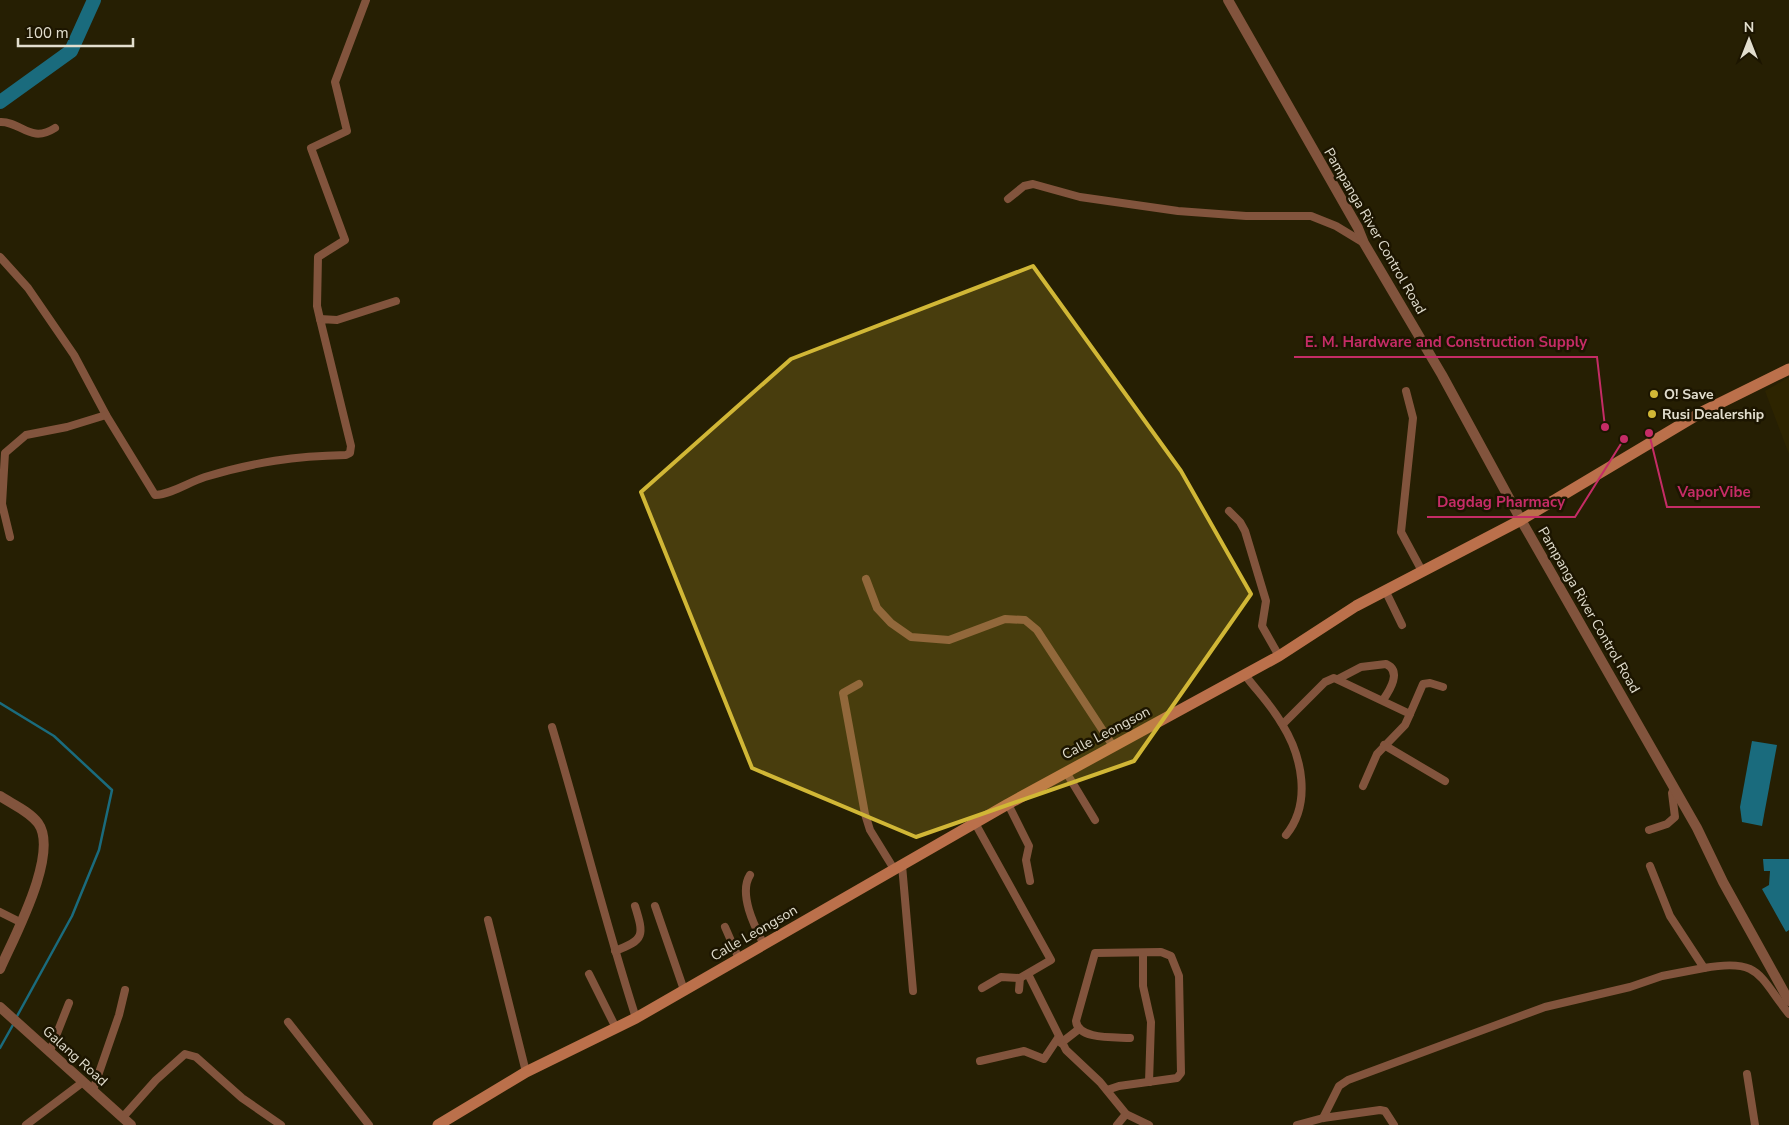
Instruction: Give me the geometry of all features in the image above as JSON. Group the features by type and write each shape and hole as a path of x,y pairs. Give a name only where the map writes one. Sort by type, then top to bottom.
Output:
{"main road":[{"name":"Calle Leongson","path":"438,1125 526,1072 636,1018 1008,804 1279,656 1356,606 1521,520 1702,412 1789,369"}],"street":[{"path":"0,257 14,271 44,310 74,355 106,414 155,495 204,478 263,462 295,456 346,455 350,453 351,446 320,319 317,297 318,257 345,240 311,148 347,131 335,82 366,0"},
{"name":"Pampanga River Control Road","path":"1228,0 1358,228 1364,244 1442,375 1521,520 1674,789 1789,1001"},
{"path":"0,122 11,122 26,132 46,134 55,128"},
{"path":"1008,199 1024,186 1032,184 1080,198 1178,211 1246,216 1311,216 1336,226 1364,244"},
{"path":"320,319 337,320 396,301"},
{"path":"1406,391 1413,418 1401,532 1422,571"},
{"path":"10,537 2,504 4,453 26,435 66,427 106,414"},
{"path":"1229,511 1240,522 1245,532 1266,601 1262,626 1279,656"},
{"path":"866,579 878,608 891,623 911,637 950,640 1005,618 1025,620 1032,624 1060,663 1113,746"},
{"path":"1386,592 1402,625"},
{"path":"1338,679 1361,668 1390,665 1394,671 1394,679 1382,700"},
{"path":"1244,675 1282,724 1296,753 1302,789 1300,812 1295,824 1286,835"},
{"path":"1282,724 1325,682 1334,678 1410,714"},
{"path":"1363,786 1377,754 1406,725 1423,684 1430,683 1443,687"},
{"path":"859,684 846,690 844,699 870,830 898,867 913,991"},
{"path":"552,727 584,832 636,1018"},
{"path":"1384,745 1444,781"},
{"path":"1066,772 1094,820"},
{"path":"1649,830 1672,821 1675,814 1672,793 1674,789"},
{"path":"0,796 38,823 44,843 39,873 0,969"},
{"path":"1008,804 1028,843 1026,860 1030,881"},
{"path":"975,823 1050,960 1020,978 1001,977 982,988"},
{"path":"1650,866 1670,916 1704,968"},
{"path":"750,875 747,880 746,892 751,913 764,945"},
{"path":"616,951 636,943 640,938 641,924 635,906"},
{"path":"655,906 684,990"},
{"path":"0,912 20,922"},
{"path":"488,920 526,1072"},
{"path":"725,927 740,959"},
{"path":"1107,1090 1177,1078 1181,1073 1179,976 1171,956 1161,952 1143,954 1094,953 1076,1020 1080,1029 1092,1034 1130,1038"},
{"path":"1143,954 1145,1000 1151,1022 1149,1082"},
{"path":"1323,1118 1339,1086 1348,1080 1545,1007 1630,987 1662,976 1736,964 1753,968 1789,1014"},
{"path":"589,974 616,1028"},
{"path":"1028,974 1060,1040 1107,1090 1126,1114 1149,1125"},
{"path":"1019,990 1020,978"},
{"path":"93,1090 117,1022 125,990"},
{"path":"50,1051 69,1003"},
{"name":"Galang Road","path":"0,1007 131,1125"},
{"path":"288,1022 369,1125"},
{"path":"980,1060 1024,1050 1044,1059 1060,1040 1080,1029"},
{"path":"123,1117 168,1068 185,1054 196,1057 242,1098 281,1125"},
{"path":"1747,1074 1755,1125"},
{"path":"26,1125 83,1082"},
{"path":"1297,1125 1323,1118 1383,1110 1394,1125"},
{"path":"1118,1125 1126,1114"}],"highlighted area":[{"path":"1033,266 1181,471 1251,594 1134,761 916,837 752,768 641,492 791,359"}],"shaded area":[{"path":"1789,377 1789,454 1765,391"}],"water":[{"path":"1752,741 1777,745 1762,826 1742,822 1740,807"},
{"path":"1763,859 1789,859 1789,930 1786,932 1762,889 1769,885 1770,871 1764,871"}],"waterway":[{"path":"0,102 71,51 94,0"},
{"path":"0,703 54,736 112,790 99,850 72,916 16,1018"},
{"path":"0,1048 14,1023"}],"place":[{"name":"O! Save","path":"1654,394"},
{"name":"Rusi Dealership","path":"1652,414"},
{"name":"E. M. Hardware and Construction Supply","path":"1605,427"},
{"name":"VaporVibe","path":"1649,433"},
{"name":"Dagdag Pharmacy","path":"1624,439"}]}
